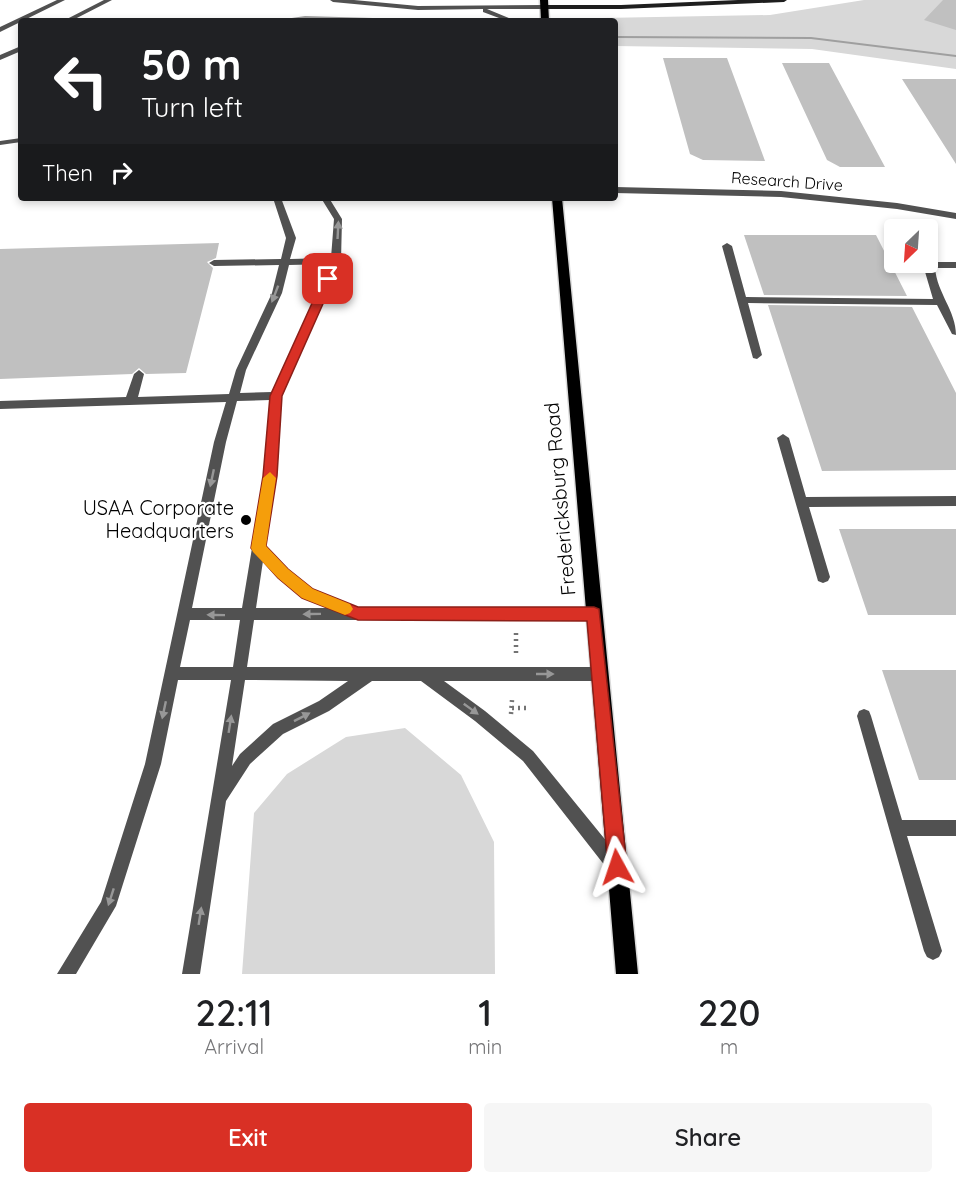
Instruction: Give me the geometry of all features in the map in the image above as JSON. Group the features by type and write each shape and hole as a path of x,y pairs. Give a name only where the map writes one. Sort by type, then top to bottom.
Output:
{"main road":[{"name":"Fredericksburg Road","path":"557,201 627,974"}],"street":[{"path":"25,18 62,0"},
{"path":"72,18 109,0"},
{"path":"335,0 381,6 432,4 476,8 544,4 621,8 784,0"},
{"path":"476,8 504,18"},
{"path":"0,30 18,21"},
{"path":"0,58 18,49"},
{"path":"0,143 18,140"},
{"name":"Research Drive","path":"618,190 781,194 897,206 956,216"},
{"path":"66,974 108,906 153,764 219,442 241,370 277,293 291,238 278,201"},
{"path":"190,974 270,476 276,396 336,261 338,219 327,201"},
{"path":"727,246 756,355"},
{"path":"214,262 336,261"},
{"path":"938,265 956,265"},
{"path":"929,273 932,287 956,332"},
{"path":"742,300 940,302"},
{"path":"131,400 139,374"},
{"path":"0,405 276,396"},
{"path":"783,438 823,577"},
{"path":"801,501 956,501"},
{"path":"258,548 308,594 358,614"},
{"path":"184,614 594,614"},
{"path":"171,674 600,674"},
{"path":"218,801 245,759 278,729 324,706 369,675"},
{"path":"424,675 480,716 528,756 617,867"},
{"path":"864,717 933,951"},
{"path":"897,828 956,828"}],"path":[{"path":"516,627 516,657"},
{"path":"511,721 512,700"},
{"path":"512,708 527,708"}],"shaded area":[{"path":"864,0 956,0 956,69 812,49 618,46 618,18 602,18 770,15"},
{"path":"305,16 373,18 292,18"},
{"path":"405,728 461,775 494,842 495,974 242,974 254,813 287,774 346,737"}],"building":[{"path":"943,0 956,0 956,30 924,20"},
{"path":"663,58 727,58 765,161 703,160 690,154"},
{"path":"782,63 829,63 885,167 840,167 827,160"},
{"path":"902,79 956,79 956,164"},
{"path":"744,235 876,235 884,251 884,273 895,273 907,296 764,295"},
{"path":"219,243 216,258 207,262 213,268 186,373 146,374 139,368 132,374 0,379 0,249"},
{"path":"768,305 912,307 956,393 956,470 822,471"},
{"path":"839,529 956,529 956,615 868,615"},
{"path":"882,670 956,670 956,780 919,780"}],"waterway":[{"path":"618,37 811,38 956,56"}],"slow traffic":[{"path":"270,478 258,548 308,594 345,609"}],"place":[{"name":"USAA Corporate Headquarters","path":"246,520"}],"route":[{"path":"328,279 276,396 270,476 258,548 308,594 358,614 594,614 617,867"}]}
